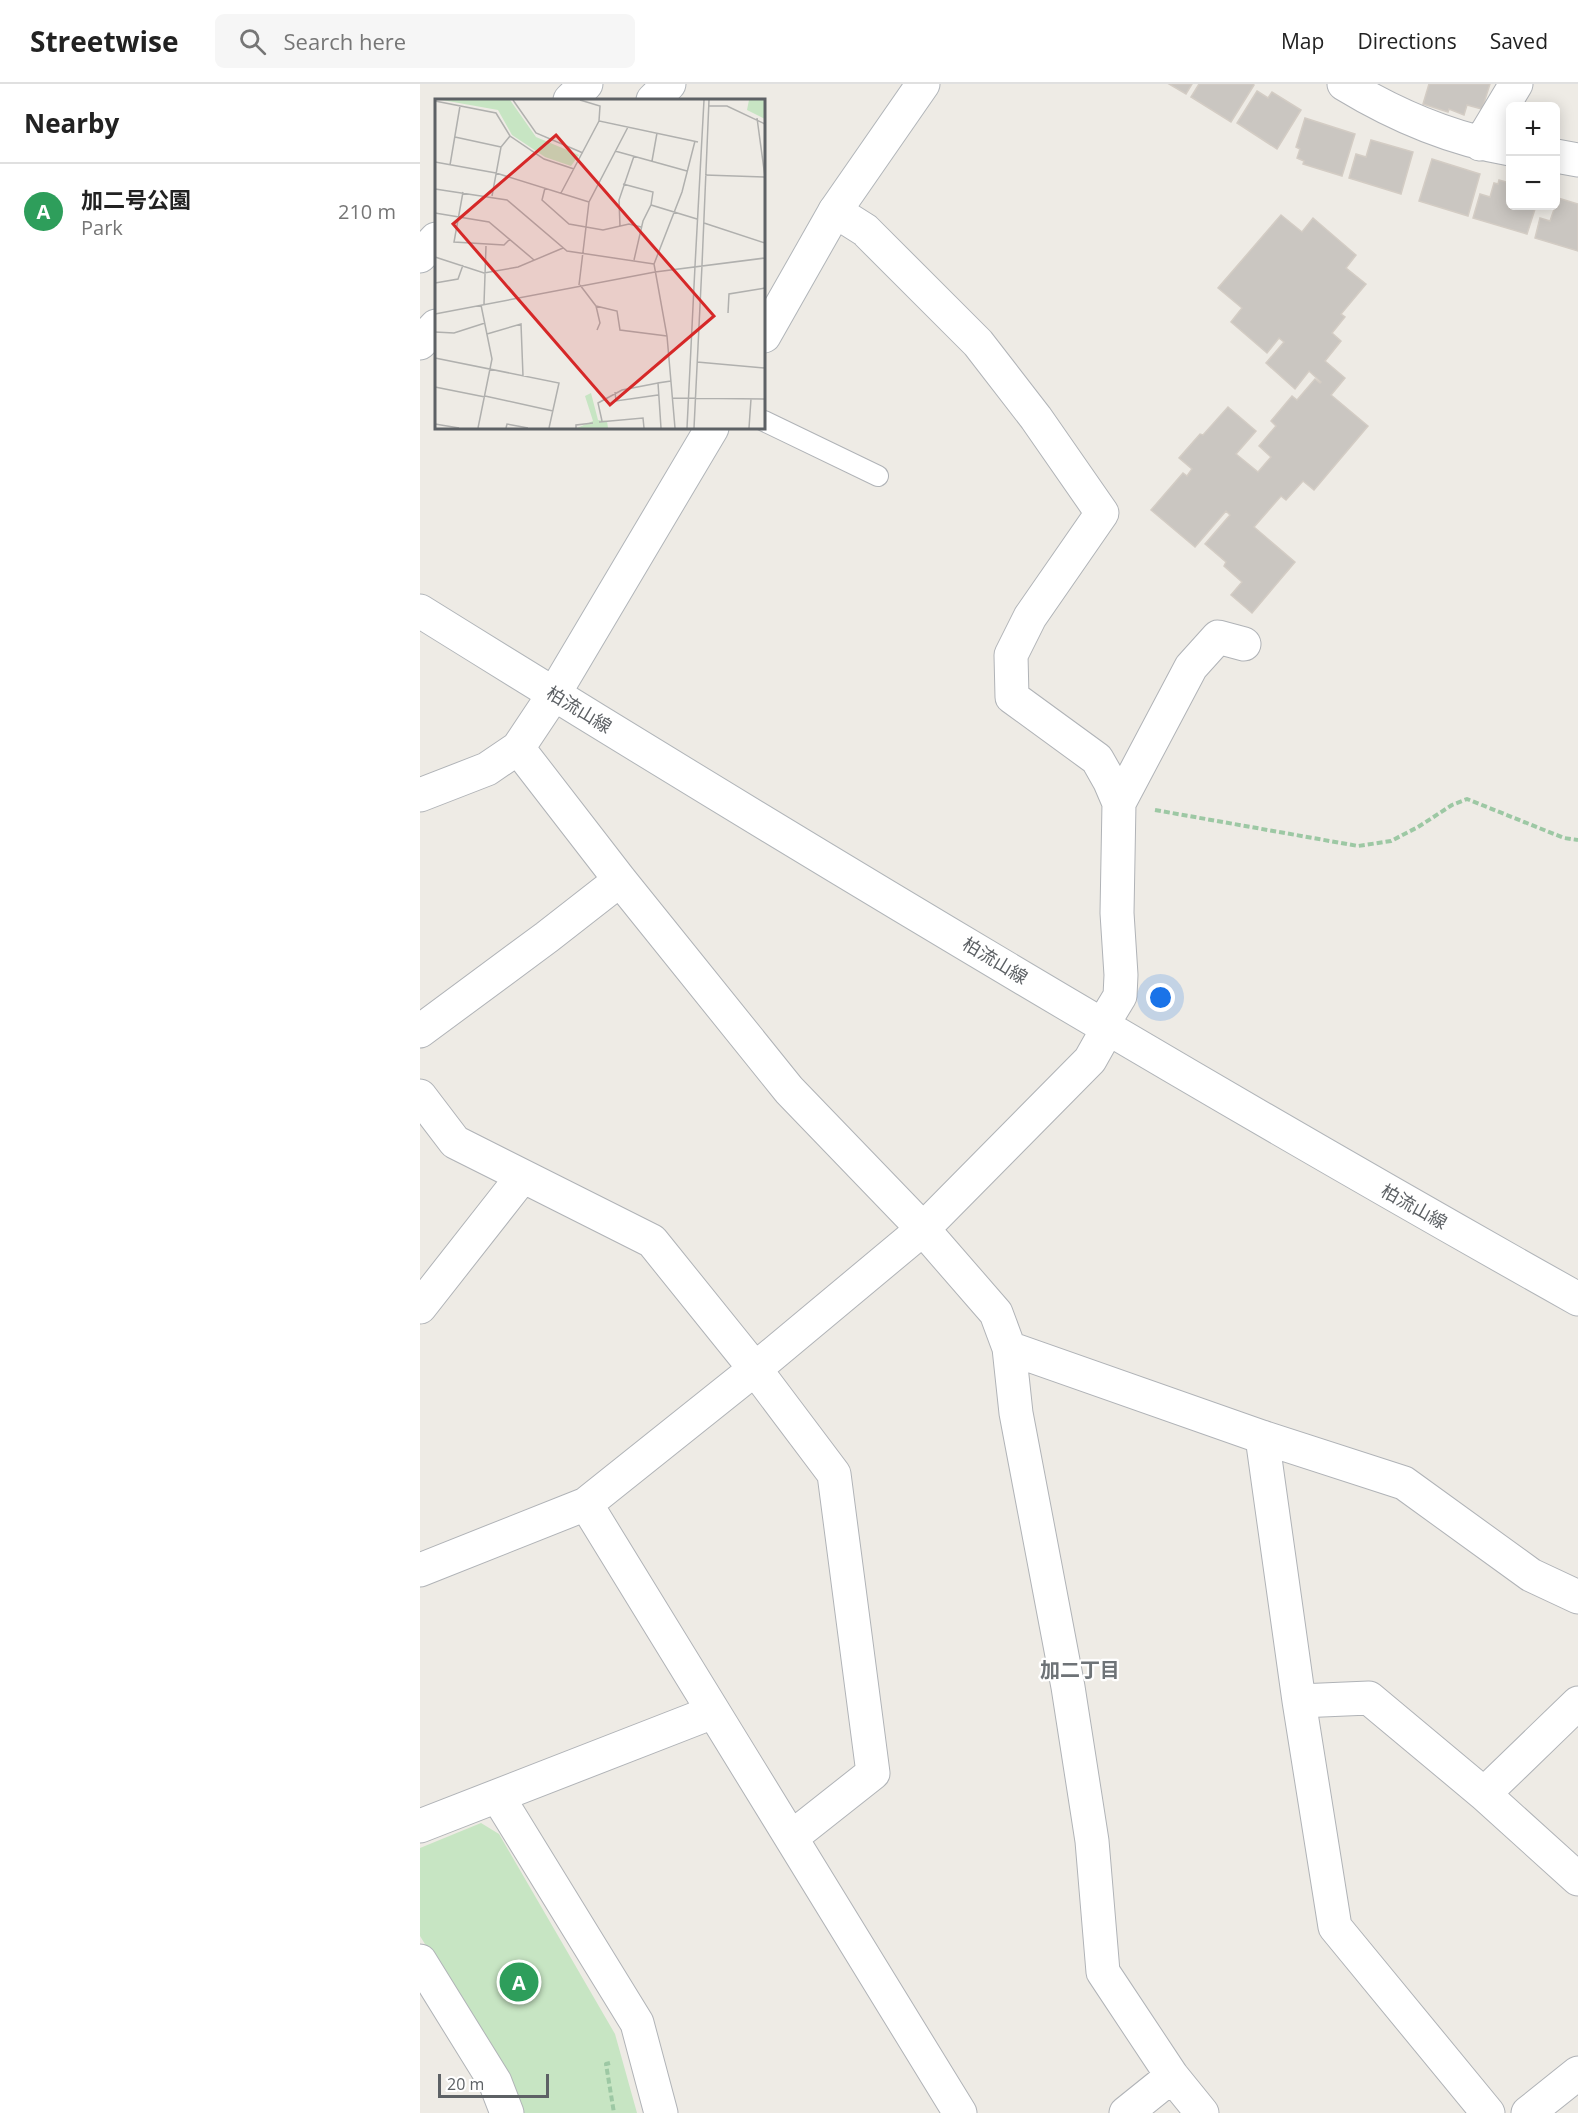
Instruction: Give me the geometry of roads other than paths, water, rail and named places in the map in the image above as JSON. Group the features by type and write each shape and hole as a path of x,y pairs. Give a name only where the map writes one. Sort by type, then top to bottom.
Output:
{"street":[{"path":"571,99 586,84"},
{"path":"654,99 669,84"},
{"path":"765,334 834,211 923,84"},
{"path":"1344,84 1420,123 1495,146 1516,84"},
{"path":"1560,157 1578,160"},
{"path":"420,1570 586,1504 755,1369 923,1229 1090,1060 1120,996 1117,913 1119,803 1097,759 1012,697 1011,655 1030,617 1102,513 1036,418 978,343 865,230 834,211"},
{"path":"420,256 435,240"},
{"path":"420,343 435,327"},
{"path":"420,795 487,770 518,748 554,694 711,429"},
{"name":"柏流山線","path":"420,611 1106,1026 1384,1190 1578,1299"},
{"path":"1119,803 1191,667 1218,637 1244,644"},
{"path":"518,748 620,880 789,1090 923,1229 996,1313 1009,1348 1016,1413 1068,1687 1092,1840 1103,1972 1172,2076 1202,2113"},
{"path":"420,1030 547,937 620,880"},
{"path":"420,1096 454,1142 652,1241 755,1369 834,1474 873,1773 792,1837"},
{"path":"420,1307 522,1177"},
{"path":"1009,1348 1262,1437 1404,1483 1531,1575 1578,1597"},
{"path":"1262,1437 1299,1701 1335,1926 1488,2113"},
{"path":"586,1504 960,2113"},
{"path":"1299,1701 1370,1698 1484,1794 1578,1879"},
{"path":"1484,1794 1578,1703"},
{"path":"420,1826 713,1712"},
{"path":"498,1797 637,2024 661,2113"},
{"path":"420,1961 495,2082 507,2113"},
{"path":"1528,2113 1578,2073"},
{"path":"1126,2113 1172,2076"}],"lane":[{"path":"765,421 878,476"}],"place":[{"name":"加二号公園","path":"519,1982"}],"district":[{"name":"加二丁目","path":"1080,1670"}]}
